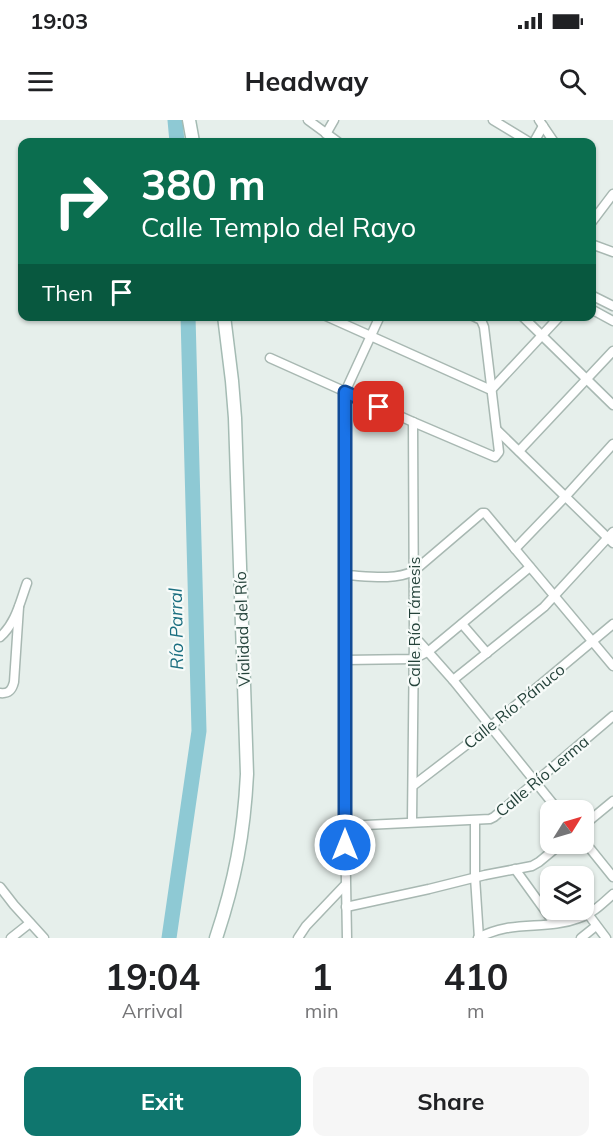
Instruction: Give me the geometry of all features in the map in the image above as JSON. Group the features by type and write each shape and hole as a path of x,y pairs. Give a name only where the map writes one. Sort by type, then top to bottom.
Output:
{"main road":[{"path":"189,120 192,138"},
{"name":"Vialidad del Río","path":"216,938 239,857 247,774 235,418 225,321"}],"street":[{"path":"309,120 332,138"},
{"path":"326,134 334,120"},
{"path":"493,120 522,138"},
{"path":"535,138 541,123"},
{"path":"541,123 551,138"},
{"path":"596,216 613,194"},
{"path":"596,246 613,252"},
{"path":"596,298 613,306"},
{"path":"596,312 613,321"},
{"path":"337,321 491,390"},
{"path":"347,938 345,885 345,392 378,321"},
{"path":"270,358 494,457 499,452 497,430 483,323 480,321"},
{"path":"527,321 613,405"},
{"path":"491,390 555,321"},
{"path":"519,451 613,351"},
{"name":"Calle Río Támesis","path":"412,822 414,785 413,422"},
{"path":"453,680 536,614 611,538 497,430"},
{"path":"515,549 566,497 613,444"},
{"path":"344,575 401,576 414,571 482,513 485,513 613,666"},
{"path":"345,660 414,659 429,651 530,567"},
{"path":"0,637 13,622 27,583"},
{"path":"0,693 11,691 14,682 19,607"},
{"path":"462,624 487,653"},
{"name":"Calle Río Pánuco","path":"414,785 491,726 613,624"},
{"path":"414,636 429,651 550,800"},
{"name":"Calle Río Lerma","path":"478,938 474,877 475,820 494,817 613,716"},
{"path":"594,817 613,801"},
{"path":"345,826 475,820"},
{"path":"594,853 613,877"},
{"path":"346,908 526,867 539,862 549,854"},
{"path":"515,869 554,923"},
{"path":"298,938 306,926 345,885"},
{"path":"0,887 44,938"},
{"path":"594,909 613,894"},
{"path":"478,938 489,932 509,927 569,920"},
{"path":"592,920 606,938"},
{"path":"11,938 30,923"},
{"path":"581,938 596,926"}],"waterway":[{"name":"Río Parral","path":"175,120 177,138"},
{"name":"Río Parral","path":"169,938 199,731 188,321"}],"route":[{"path":"345,845 345,392 379,407"}]}
